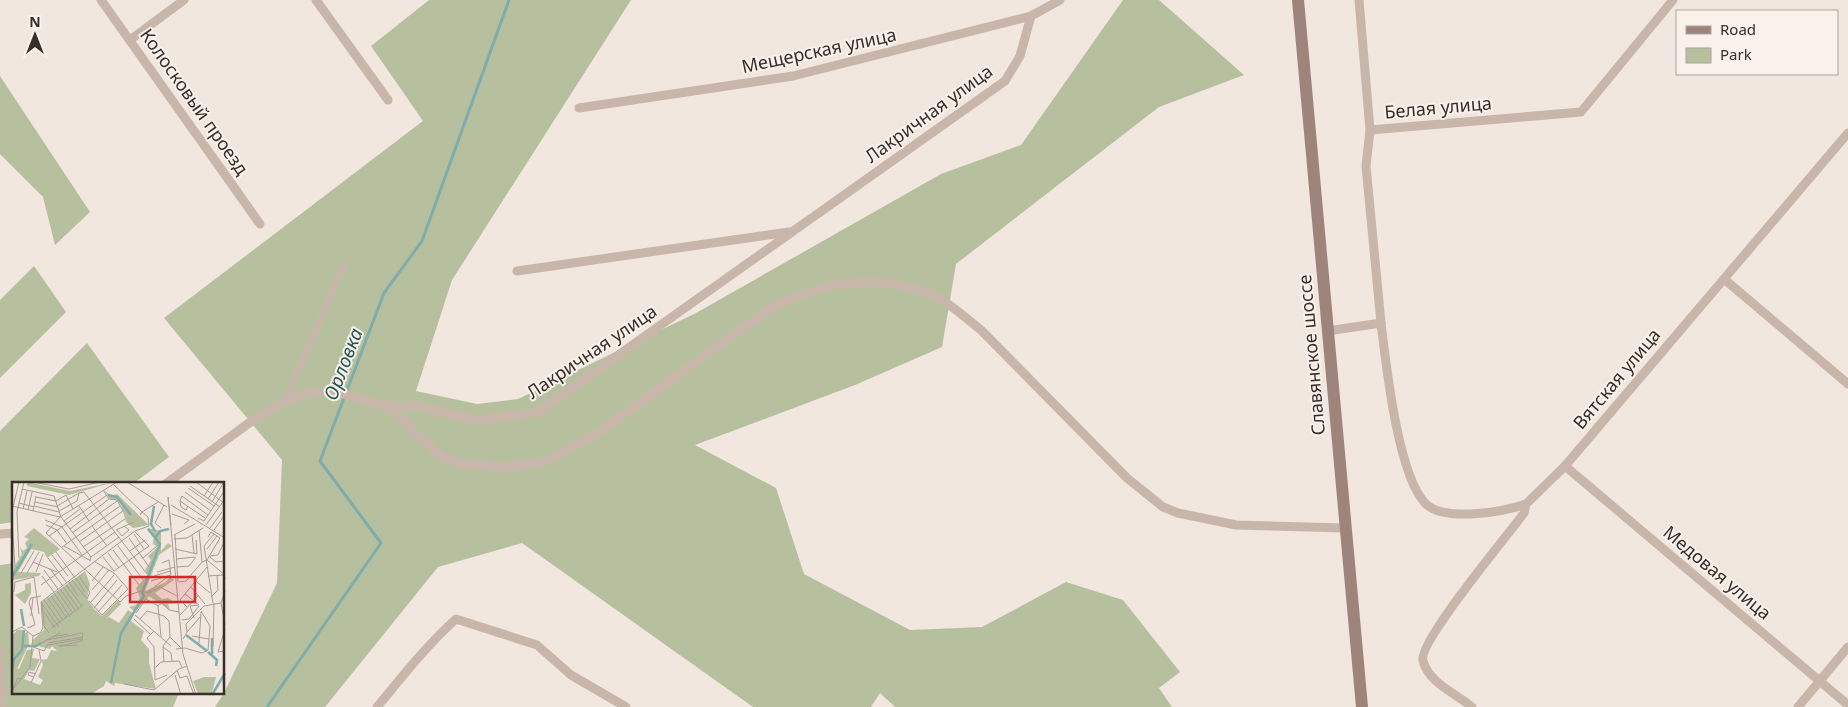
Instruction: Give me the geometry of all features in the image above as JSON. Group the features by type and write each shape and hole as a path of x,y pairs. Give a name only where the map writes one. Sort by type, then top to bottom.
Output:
{"main road":[{"name":"Славянское шоссе","path":"1298,0 1362,707"}],"street":[{"name":"Колосковый проезд","path":"100,0 260,224"},
{"path":"130,40 184,0"},
{"path":"316,0 388,100"},
{"name":"Мещерская улица","path":"579,108 793,76 1031,16 1060,0"},
{"path":"1359,0 1370,130"},
{"name":"Белая улица","path":"1526,504 1513,508 1450,515 1437,512 1426,504 1414,485 1397,428 1381,323 1366,166 1370,130 1581,112 1673,0"},
{"name":"Лакричная улица","path":"385,406 421,406 455,416 480,420 538,412 1005,81 1020,56 1031,16"},
{"name":"Вятская улица","path":"1472,707 1433,679 1425,670 1422,652 1443,618 1524,513 1526,504 1565,466 1848,133"},
{"name":"Лакричная улица","path":"517,271 792,232"},
{"path":"285,400 345,262"},
{"path":"1724,279 1848,384"},
{"path":"168,482 249,423 285,400 332,391 385,406 398,415 422,439 444,457 462,464 506,467 547,461 595,435 768,310 797,295 819,287 842,282 878,281 914,288 937,297 955,309 981,330 1127,478 1164,507 1185,515 1236,525 1345,528"},
{"path":"1327,331 1381,323"},
{"name":"Медовая улица","path":"1565,466 1848,704"},
{"path":"377,707 404,671 456,619 538,645 571,675 626,707"},
{"path":"1798,707 1848,648"},
{"path":"0,650 4,707"}],"green space":[{"path":"429,0 631,0 452,280 416,391 477,404 518,399 696,313 941,174 1021,145 1123,0 1159,0 1244,75 1159,107 956,264 942,347 855,385 695,445 776,488 804,574 910,630 982,627 1066,582 1123,600 1180,672 1159,688 1172,707 895,707 880,693 871,707 753,707 522,543 438,567 325,707 215,707 225,694 277,583 282,460 164,318 423,121 371,46"},
{"path":"0,76 90,212 55,245 43,197 0,154"},
{"path":"34,266 66,312 0,378 0,300"},
{"path":"87,343 169,457 135,482 12,482 12,522 0,524 0,431"},
{"path":"12,563 12,694 179,694 173,707 0,707 0,565"}],"waterway":[{"name":"Орловка","path":"267,707 381,543 320,461 384,293 422,241 509,0"}]}
